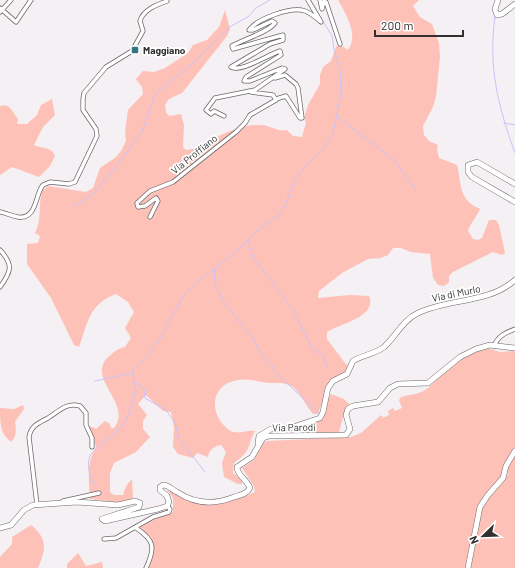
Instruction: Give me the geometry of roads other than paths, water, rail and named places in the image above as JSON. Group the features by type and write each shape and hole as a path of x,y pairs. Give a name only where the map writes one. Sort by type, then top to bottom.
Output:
{"street":[{"path":"11,0 1,10 16,22 31,0"},
{"path":"224,116 214,111 211,114 206,110 213,99 218,96 251,92 259,89 283,71 284,68 250,81 244,80 266,63 281,55 280,51 254,63 234,68 231,67 270,44 283,40 284,36 280,35 235,49 232,46 251,38 275,23 272,21 253,30 249,30 259,22 290,10 304,11 321,22 308,0"},
{"path":"320,0 322,9 324,1 326,2 340,44"},
{"path":"498,0 495,9 497,15 502,14 515,4"},
{"path":"0,212 17,217 25,217 35,208 38,192 44,184 57,182 69,184 77,180 97,136 94,125 83,110 82,99 84,93 106,67 132,51 144,30 140,21 145,13 167,1"},
{"path":"251,92 273,95 276,99 286,96 301,119 299,92 296,84 285,75 274,77"},
{"name":"Via Proffiano","path":"150,217 158,201 156,198 145,206 138,207 137,203 142,196 155,188 172,182 184,174 236,132 245,123 250,115 276,99"},
{"path":"515,184 476,162 469,164 468,170 472,177 515,202"},
{"path":"0,250 7,259 10,268 8,276 0,287"},
{"name":"Via di Murlo","path":"258,444 259,436 267,430 290,428 320,418 323,412 328,388 333,381 348,374 353,361 384,347 412,316 437,305 482,297 508,286 515,280"},
{"path":"494,346 498,337 515,329"},
{"name":"Via Parodi","path":"167,506 169,498 159,489 163,485 188,498 204,502 224,501 246,493 249,490 249,485 236,468 238,465 252,457 258,444 263,438 269,436 346,435 350,429 346,415 351,407 378,402 390,388 398,384 428,383 460,357 481,347 494,346 515,348"},
{"path":"37,505 29,437 33,427 62,408 71,405 80,406 86,413 86,425 92,438 92,447"},
{"path":"468,568 480,507 488,495 504,478 506,466 515,451"},
{"path":"57,503 99,493"},
{"path":"0,528 11,525 24,510 37,505 84,502 120,505 136,501 140,503 139,507 131,511 102,519 105,521 167,506 170,509 169,512 153,517 116,538 104,539"},
{"path":"136,528 150,539 152,551 146,568"}],"waterway":[{"path":"73,207 93,194 122,159 142,131 154,97 160,90 194,62 231,26 248,17 256,8 270,0"},
{"path":"97,487 90,475 88,465 90,456 121,427 128,415 135,392 133,370 147,356 161,337 182,298 189,289 239,249 257,231 279,215 284,208 294,181 309,162 323,150 333,133 341,94 340,69 332,36 310,0"},
{"path":"495,17 493,53 496,86 499,102 515,153"},
{"path":"338,117 395,161 416,190"},
{"path":"504,123 515,125"},
{"path":"248,240 253,257 293,310 312,348 323,356 327,367"},
{"path":"215,269 214,277 216,287 227,306 254,340 275,372 320,414"},
{"path":"95,381 131,373"},
{"path":"136,383 144,389 145,398 166,410 175,423 179,439 205,472"}],"place":[{"name":"Maggiano","path":"135,50"}]}
